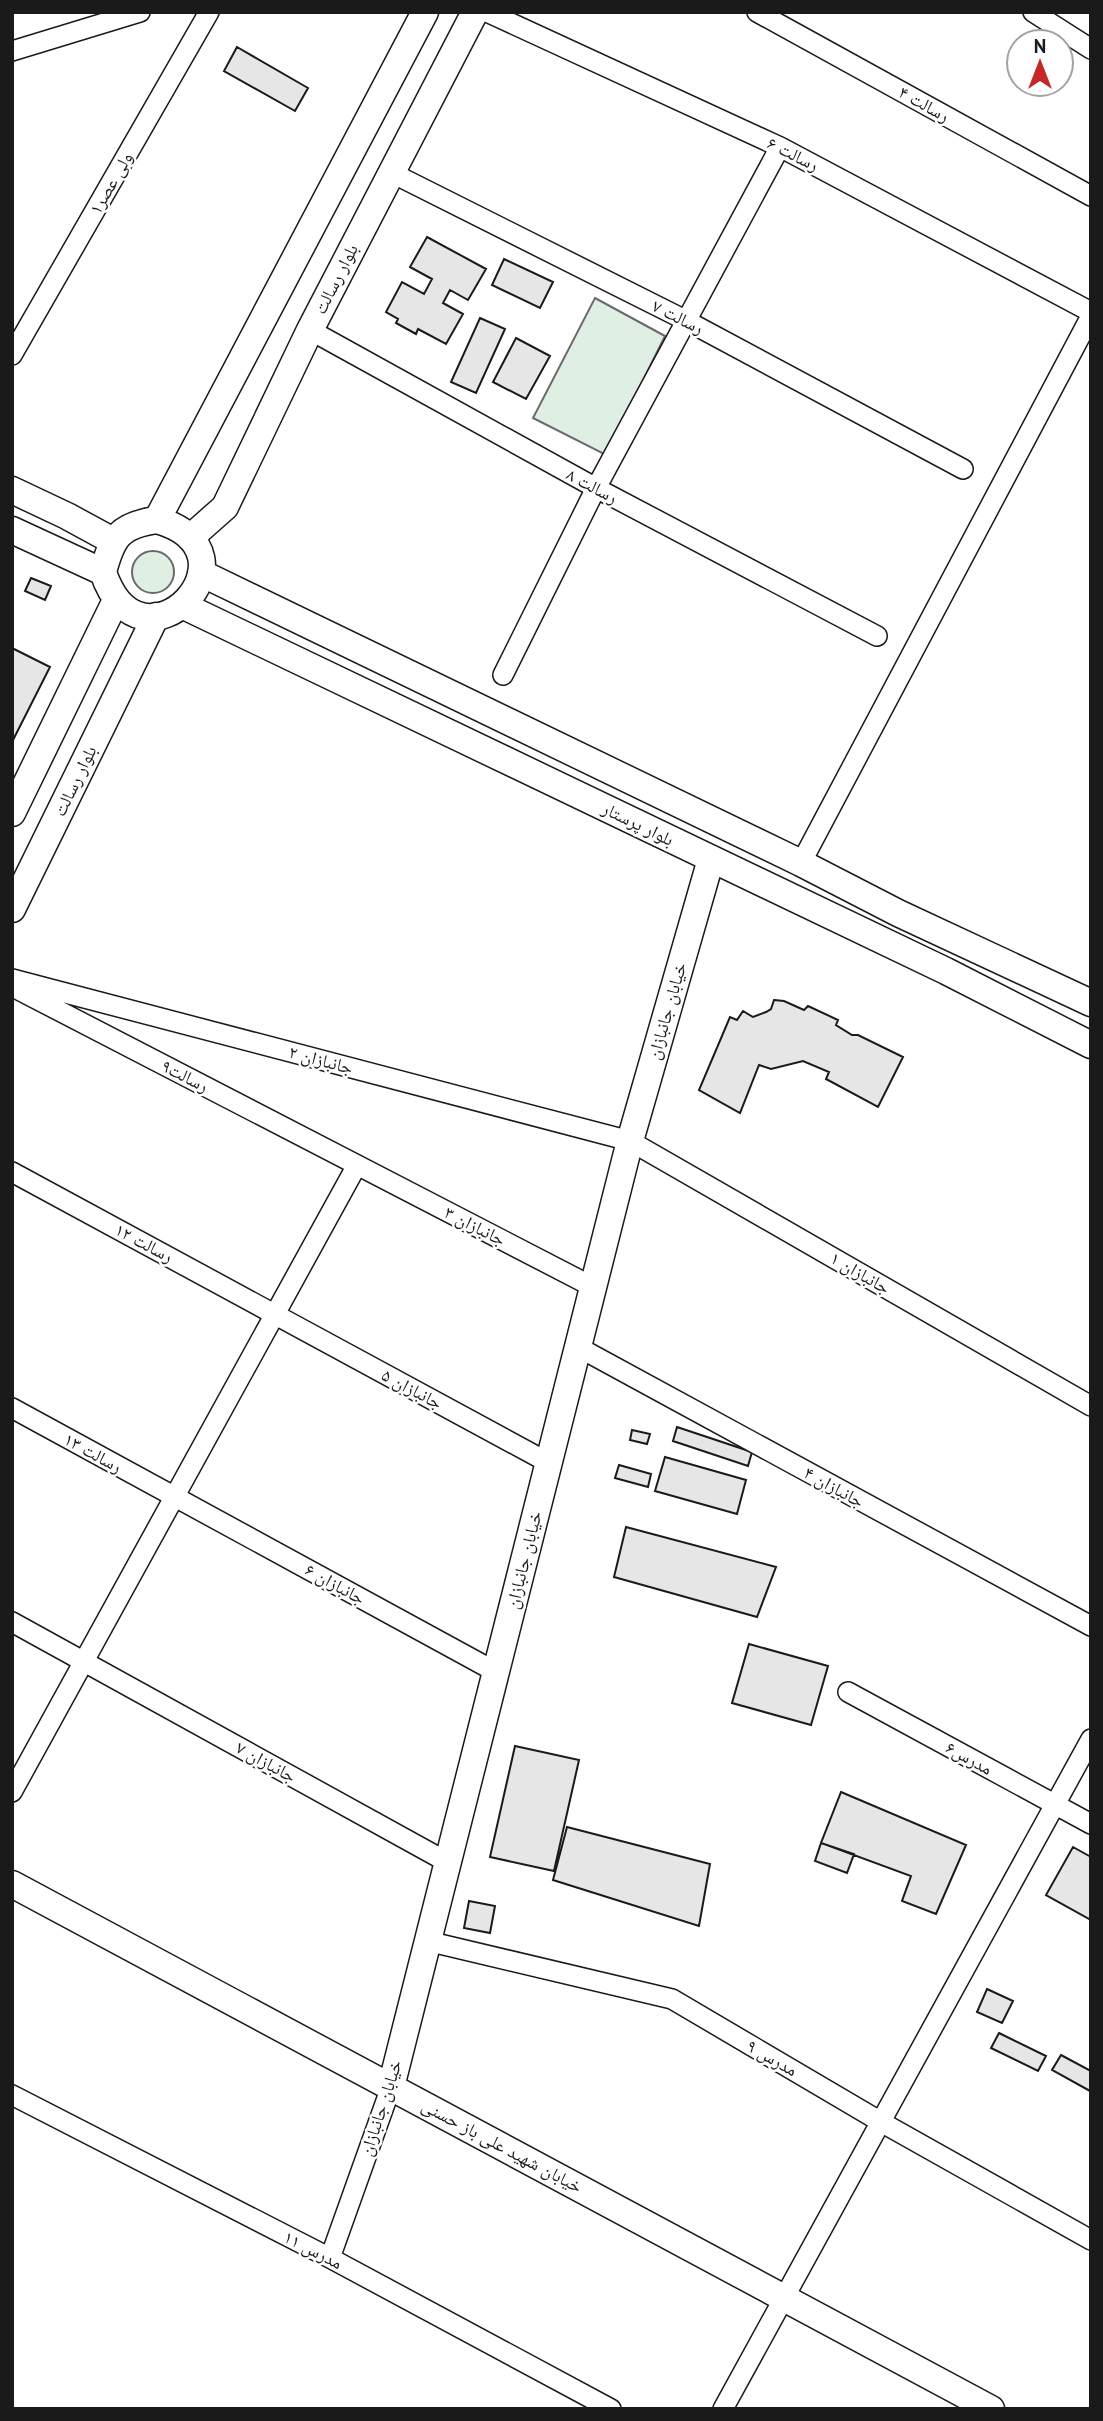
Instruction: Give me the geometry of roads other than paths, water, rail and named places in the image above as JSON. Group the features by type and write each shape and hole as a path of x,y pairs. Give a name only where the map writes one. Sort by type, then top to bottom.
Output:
{"main road":[{"path":"157,520 425,12"},
{"name":"بلوار رسالت","path":"190,538 225,507 310,330 475,12"},
{"path":"12,490 113,541"},
{"path":"12,530 103,572 116,600 131,612 149,617 167,615 184,606 196,591 201,573 199,554 190,538 175,526 157,520 138,523 113,541 103,572"},
{"name":"بلوار پرستار","path":"201,573 801,863 898,913 1091,1003"},
{"path":"12,813 116,600"},
{"name":"بلوار پرستار","path":"184,606 873,936 1091,1045"},
{"name":"بلوار رسالت","path":"12,909 156,616"},
{"name":"خیابان جانبازان","path":"391,2087 630,1141 711,859"},
{"path":"873,936 893,923 898,913"},
{"name":"خیابان شهید علی باز حسنی","path":"12,1884 991,2409"}],"street":[{"path":"12,51 140,12"},
{"name":"ولی عصر۱","path":"12,355 209,12"},
{"name":"رسالت ۶","path":"487,12 780,147 1091,314"},
{"name":"رسالت ۴","path":"757,12 1091,196"},
{"path":"1033,12 1091,49"},
{"path":"503,675 596,488 780,147"},
{"name":"رسالت ۷","path":"390,172 687,321 963,470"},
{"path":"801,863 1091,314"},
{"name":"رسالت ۸","path":"310,330 596,488 877,636"},
{"name":"جانبازان ۲","path":"12,979 630,1141"},
{"name":"رسالت۹","path":"12,987 357,1165"},
{"name":"جانبازان ۱","path":"630,1141 1091,1406"},
{"path":"12,1792 357,1165"},
{"name":"جانبازان ۳","path":"357,1165 593,1287"},
{"name":"رسالت ۱۲","path":"12,1172 275,1314"},
{"name":"جانبازان ۵","path":"275,1314 549,1463"},
{"name":"جانبازان ۴","path":"578,1348 1091,1626"},
{"name":"رسالت ۱۳","path":"12,1408 175,1497"},
{"name":"جانبازان ۶","path":"175,1497 496,1672"},
{"name":"جانبازان ۷","path":"12,1622 447,1862"},
{"name":"مدرس۶","path":"848,1692 1091,1824"},
{"path":"723,2409 1091,1739"},
{"name":"مدرس ۹","path":"427,1941 671,1999 881,2122 1091,2239"},
{"name":"خیابان جانبازان","path":"330,2258 391,2087"},
{"name":"مدرس ۱۱","path":"12,2095 330,2258 611,2409"}]}
